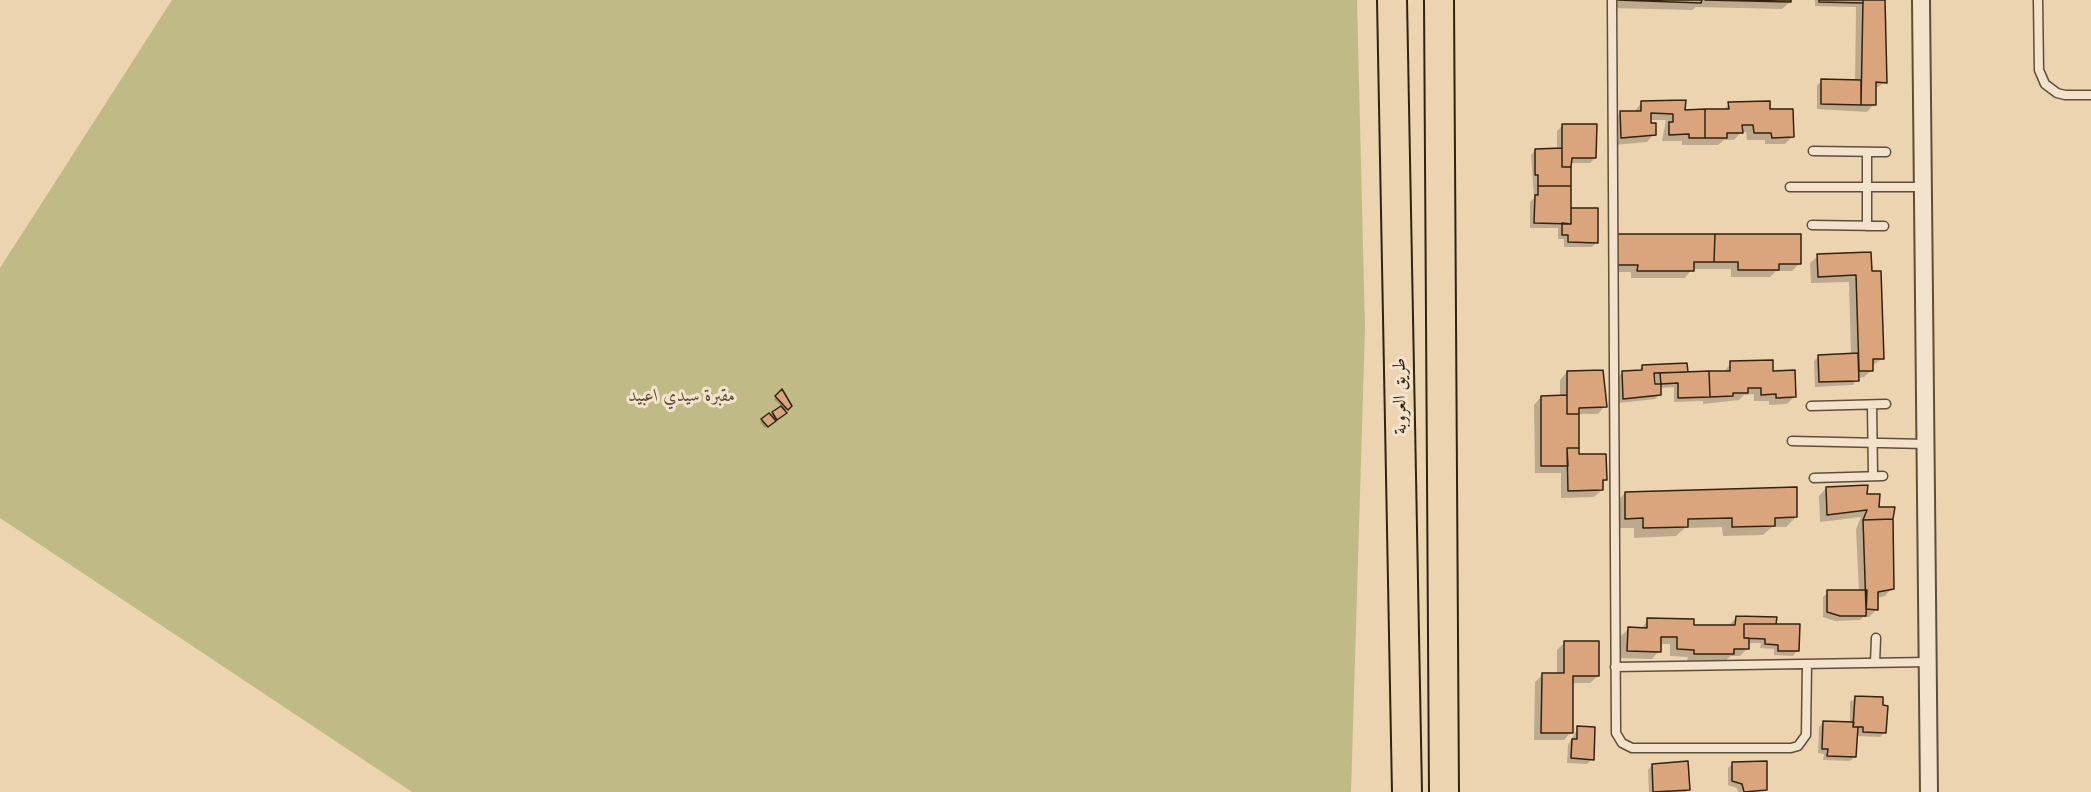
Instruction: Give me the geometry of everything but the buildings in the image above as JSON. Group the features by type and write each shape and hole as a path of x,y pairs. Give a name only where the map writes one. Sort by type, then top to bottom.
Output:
{"highway":[{"name":"طريق العروبة","path":"1392,0 1407,792"},
{"path":"1439,0 1444,792"}],"street":[{"path":"1921,0 1929,792"}],"lane":[{"path":"1612,0 1616,733 1627,746 1791,748 1798,746 1806,735 1807,664"},
{"path":"2038,0 2041,77 2057,93 2091,95"},
{"path":"1813,151 1886,153"},
{"path":"1867,152 1867,226"},
{"path":"1790,187 1923,187"},
{"path":"1812,225 1884,226"},
{"path":"1811,406 1886,404"},
{"path":"1872,405 1873,476"},
{"path":"1792,441 1926,444"},
{"path":"1814,477 1883,476"},
{"path":"1875,663 1876,638"},
{"path":"1615,667 1928,662"}],"green space":[{"name":"مقبرة سيدي اعبيد","path":"172,0 1357,0 1365,328 1351,792 412,792 0,518 0,268"}]}
